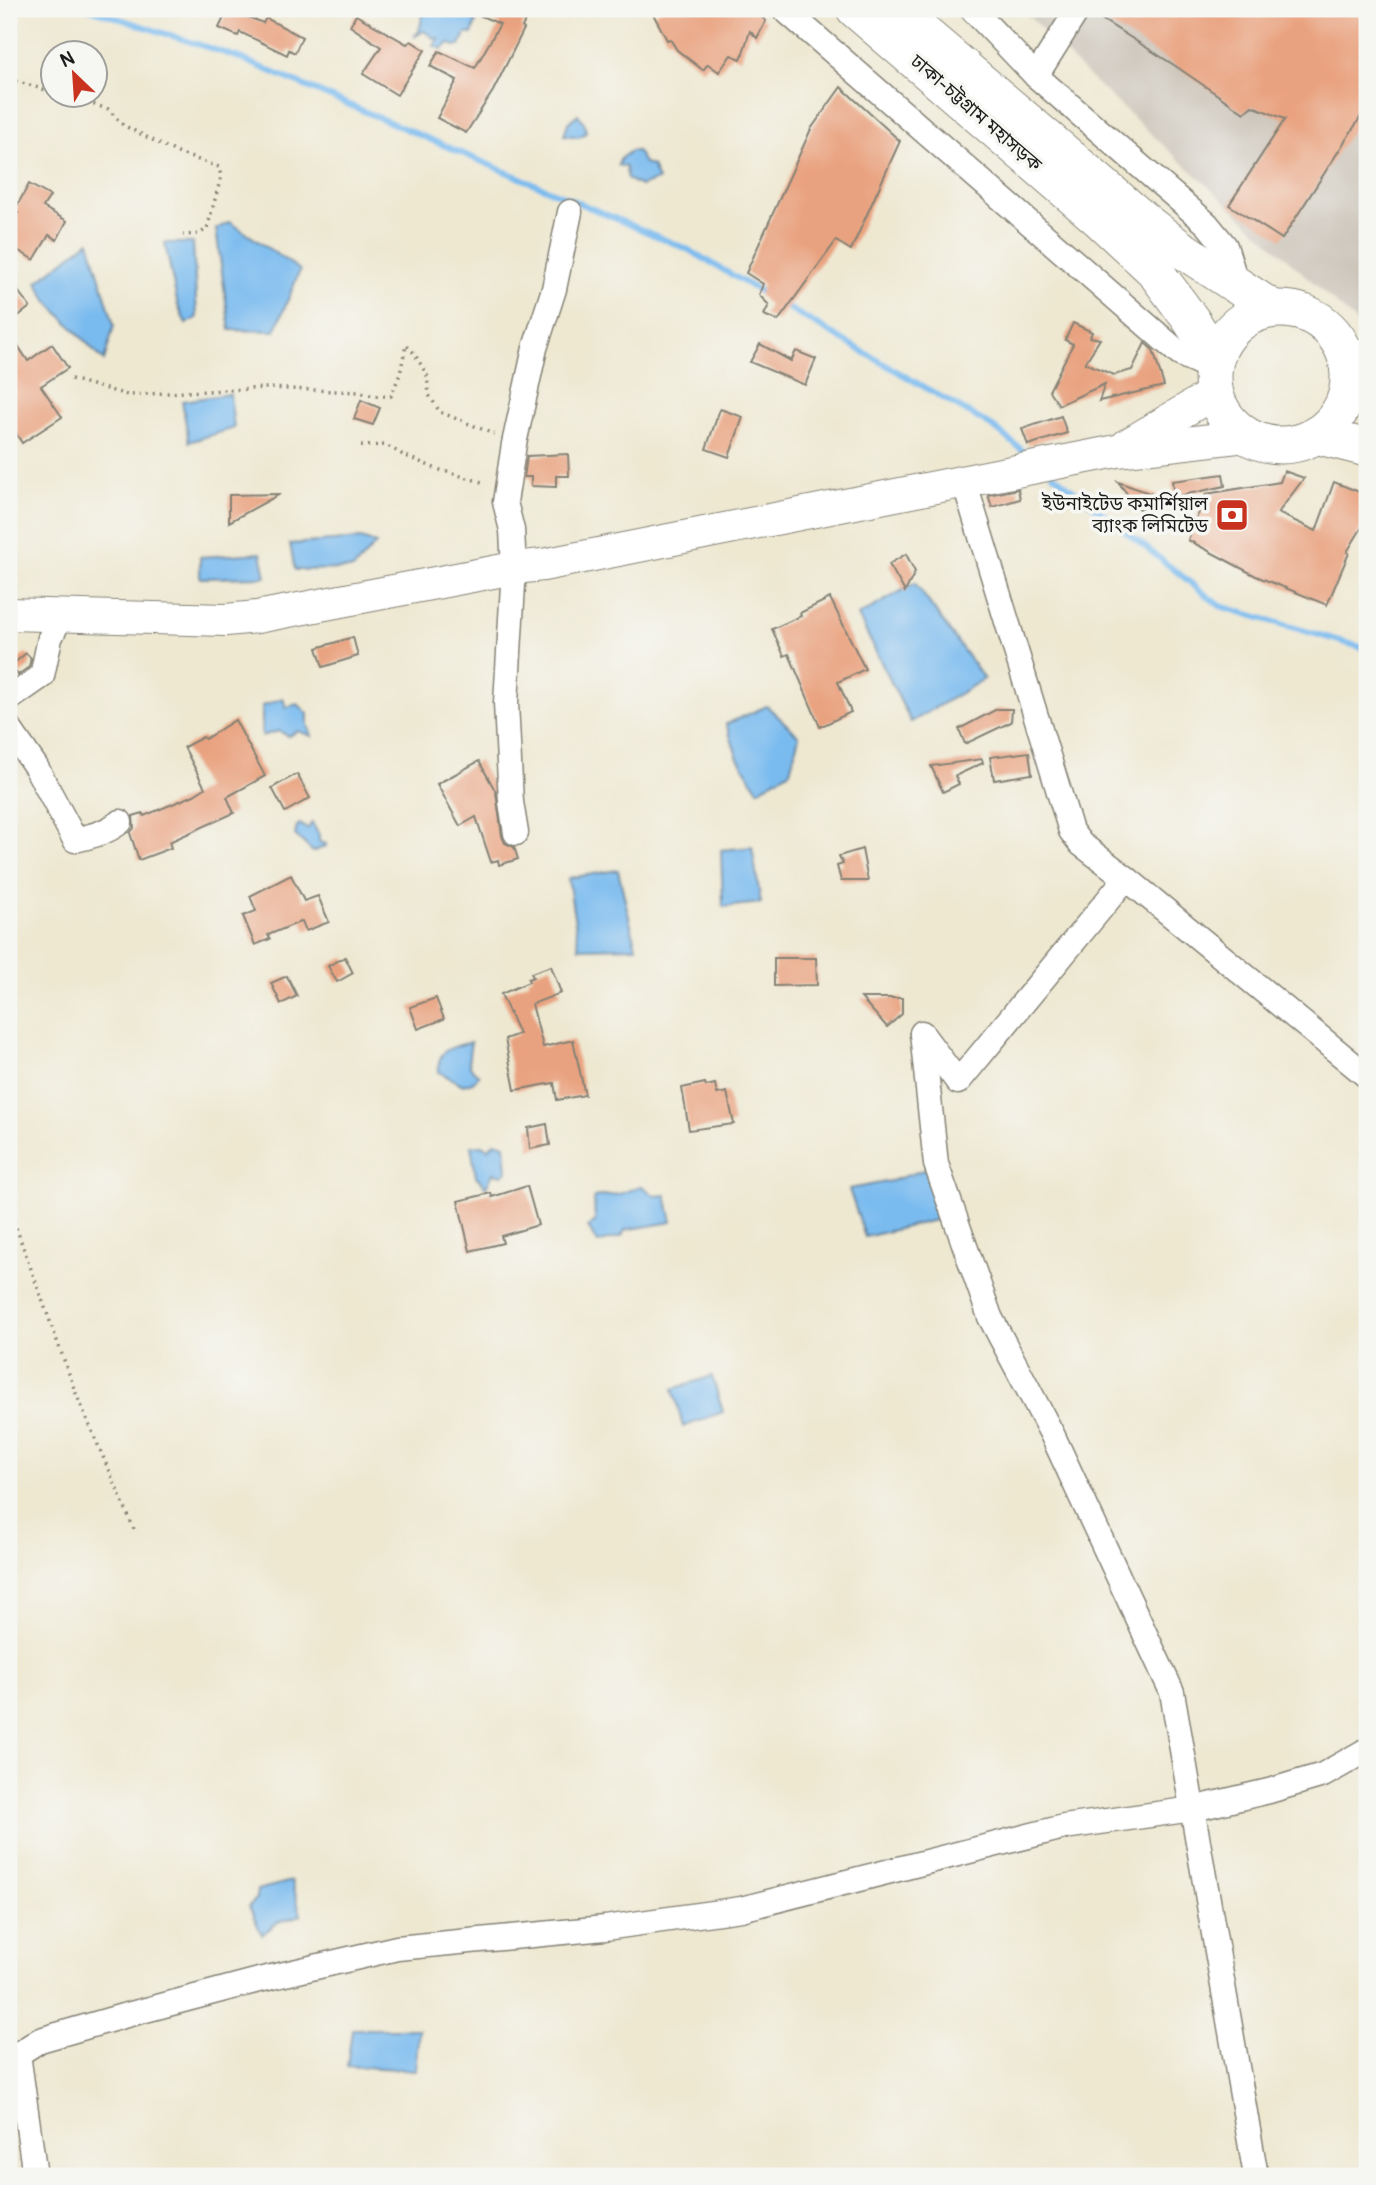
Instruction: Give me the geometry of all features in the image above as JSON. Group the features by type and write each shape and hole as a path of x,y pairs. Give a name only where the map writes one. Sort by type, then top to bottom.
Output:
{"highway":[{"name":"ঢাকা-চট্টগ্রাম মহাসড়ক","path":"855,9 1106,207"},
{"name":"ঢাকা-চট্টগ্রাম মহাসড়ক","path":"895,9 1106,207"},
{"path":"1106,207 1191,320 1214,373 1226,417 1246,436 1269,444 1293,444 1316,435 1336,417 1357,365 1334,334 1317,319 1296,310 1273,309 1248,317 1227,334 1214,373"},
{"path":"1106,207 1178,247 1273,309"},
{"path":"1316,435 1367,448"}],"main road":[{"path":"1117,451 1214,373"},
{"path":"9,614 226,620 257,617 514,568 543,565 1117,451 1246,436"}],"street":[{"path":"784,9 1180,354 1214,373"},
{"path":"972,9 1036,76 1207,224 1225,246 1237,285"},
{"path":"1036,76 1078,9"},
{"path":"516,833 511,802 506,703 514,568 512,530 505,502 513,444 535,348 554,289 569,212"},
{"path":"964,481 1071,831 1081,844 1126,877 1367,1076"},
{"path":"9,699 41,676 50,638 61,616"},
{"path":"9,728 36,767 75,840 94,836 120,822"},
{"path":"1126,877 958,1082 922,1033 936,1164 990,1317 1052,1434 1172,1692 1256,2176"},
{"path":"35,2176 18,2054 40,2040 234,1987 397,1948 605,1928 741,1909 1063,1828 1193,1809 1323,1775 1367,1750"}],"path":[{"path":"9,79 38,88"},
{"path":"105,108 123,125 178,153 219,167 221,177 207,229 199,234 183,235"},
{"path":"71,379 127,395 267,387 351,392 384,397 391,396 406,345 427,375 429,395 440,412 513,444"},
{"path":"362,446 386,445 437,469 508,491"},
{"path":"9,1208 77,1396 134,1530"}],"shaded area":[{"path":"1021,9 1070,9 1051,38"},
{"path":"1081,9 1367,9 1367,332 1057,45"}],"water":[{"path":"424,9 466,12 476,22 472,34 466,33 460,45 449,43 443,49 434,46 439,38 435,39 424,31 414,37 419,31"},
{"path":"578,114 585,124 586,133 579,137 564,135 568,123"},
{"path":"631,151 637,151 644,163 652,166 658,180 640,186 627,179 626,167 618,165 621,158"},
{"path":"230,222 300,270 275,331 230,330 216,229"},
{"path":"89,241 114,325 104,361 48,302 37,282"},
{"path":"165,243 193,243 197,318 186,324 178,306"},
{"path":"230,394 234,428 189,442 182,401"},
{"path":"361,539 376,544 353,569 295,570 290,544"},
{"path":"261,553 266,577 200,578 200,557"},
{"path":"915,583 984,679 911,722 858,616"},
{"path":"283,698 286,707 298,704 308,714 312,736 298,731 288,736 279,731 262,736 262,706"},
{"path":"767,706 799,736 790,771 758,790 738,758 726,724"},
{"path":"312,823 319,835 319,842 326,844 313,852 295,835 297,826 300,824 307,829"},
{"path":"752,847 761,903 723,907 721,850"},
{"path":"618,870 636,947 579,948 568,878"},
{"path":"471,1042 470,1064 479,1075 473,1082 463,1085 439,1072 440,1058 447,1050"},
{"path":"495,1142 505,1145 507,1171 502,1175 493,1173 486,1187 476,1176 471,1146 482,1145 488,1149"},
{"path":"929,1168 947,1217 865,1237 849,1189 891,1181"},
{"path":"642,1186 655,1196 666,1195 672,1222 625,1230 622,1236 598,1243 588,1227 595,1222 594,1197 619,1194"},
{"path":"712,1376 723,1412 683,1427 673,1389"},
{"path":"292,1881 301,1915 278,1922 262,1935 249,1906 256,1899 257,1890"},
{"path":"352,2029 419,2029 415,2070 347,2066"}],"building":[{"path":"228,9 263,23 266,18 302,37 295,53 289,50 287,55 240,32 238,36 219,28"},
{"path":"465,9 531,9 493,91 466,133 437,118 457,80 430,66 439,51 475,68 500,24"},
{"path":"662,9 753,9 766,21 757,38 750,31 741,59 731,55 719,72 708,64 703,70 677,50 670,39 667,40 653,14"},
{"path":"1093,9 1367,9 1367,107 1282,239 1229,205 1285,119 1252,106 1244,113 1092,13"},
{"path":"356,15 407,44 411,41 425,50 397,95 363,74 381,47 350,26"},
{"path":"841,87 900,141 851,250 836,241 778,321 764,315 769,305 759,295 763,284 746,273 811,129"},
{"path":"29,184 50,196 43,207 67,221 57,240 49,235 34,260 9,245 9,227 18,213 14,211"},
{"path":"18,291 30,307 9,323 9,298"},
{"path":"1073,323 1092,332 1090,337 1100,339 1085,363 1114,375 1132,370 1145,343 1153,350 1164,386 1099,401 1105,384 1059,405 1049,391 1073,344 1065,340"},
{"path":"9,332 28,361 52,344 68,368 41,386 62,417 22,443 9,422"},
{"path":"760,344 791,361 796,351 816,359 805,385 750,362"},
{"path":"361,400 380,408 373,425 354,419"},
{"path":"720,409 743,417 729,457 706,449"},
{"path":"1061,416 1067,433 1028,445 1022,429"},
{"path":"568,454 569,476 556,476 556,487 531,486 531,477 524,477 527,456"},
{"path":"1284,471 1304,478 1278,513 1316,531 1334,482 1367,495 1367,519 1347,552 1349,553 1327,605 1256,576 1188,540 1206,494 1280,482"},
{"path":"1223,474 1225,486 1174,497 1172,481"},
{"path":"1118,482 1158,496 1140,510"},
{"path":"1018,489 1020,499 992,507 988,495"},
{"path":"280,494 229,522 229,495"},
{"path":"906,554 915,572 905,592 889,564"},
{"path":"830,598 865,669 838,682 851,712 820,727 789,654 784,656 772,629 801,616 800,613"},
{"path":"353,637 358,656 323,667 317,648"},
{"path":"26,653 31,658 29,667 18,675 11,666"},
{"path":"997,709 1012,709 1011,722 965,744 959,729"},
{"path":"235,720 265,776 227,797 234,813 169,842 171,848 139,860 130,833 134,828 133,816 143,813 144,816 205,788 184,747 203,737 205,739"},
{"path":"1029,752 1032,774 994,780 990,757"},
{"path":"982,759 983,763 955,776 959,784 943,792 931,766"},
{"path":"479,761 496,792 502,836 505,843 514,847 518,859 499,865 498,860 491,862 476,817 460,826 437,784"},
{"path":"297,774 310,798 285,812 272,788"},
{"path":"862,849 868,881 841,881 837,866 843,864 839,856"},
{"path":"291,875 304,901 318,896 329,922 306,931 302,921 268,935 270,939 255,945 243,916 256,911 250,896"},
{"path":"345,957 353,973 337,982 328,966"},
{"path":"774,958 816,958 817,985 774,986"},
{"path":"551,966 561,993 532,1004 543,1047 573,1040 585,1095 557,1100 554,1083 515,1090 505,1039 519,1034 501,994 529,982 528,979 533,977 531,973"},
{"path":"287,976 297,996 281,1004 271,983"},
{"path":"436,998 444,1019 418,1029 410,1007"},
{"path":"861,998 902,998 902,1014 887,1027"},
{"path":"705,1083 706,1086 715,1084 717,1094 727,1092 734,1124 689,1130 682,1088"},
{"path":"547,1124 550,1145 530,1149 528,1128"},
{"path":"527,1186 538,1225 501,1236 503,1243 470,1251 458,1201 491,1193 492,1197"}],"waterway":[{"path":"90,9 237,57 689,250 766,295"},
{"path":"781,304 993,427 1031,457"},
{"path":"1053,474 1220,606 1367,649"}],"place":[{"name":"ইউনাইটেড কমার্শিয়াল ব্যাংক লিমিটেড","path":"1232,515"}]}
